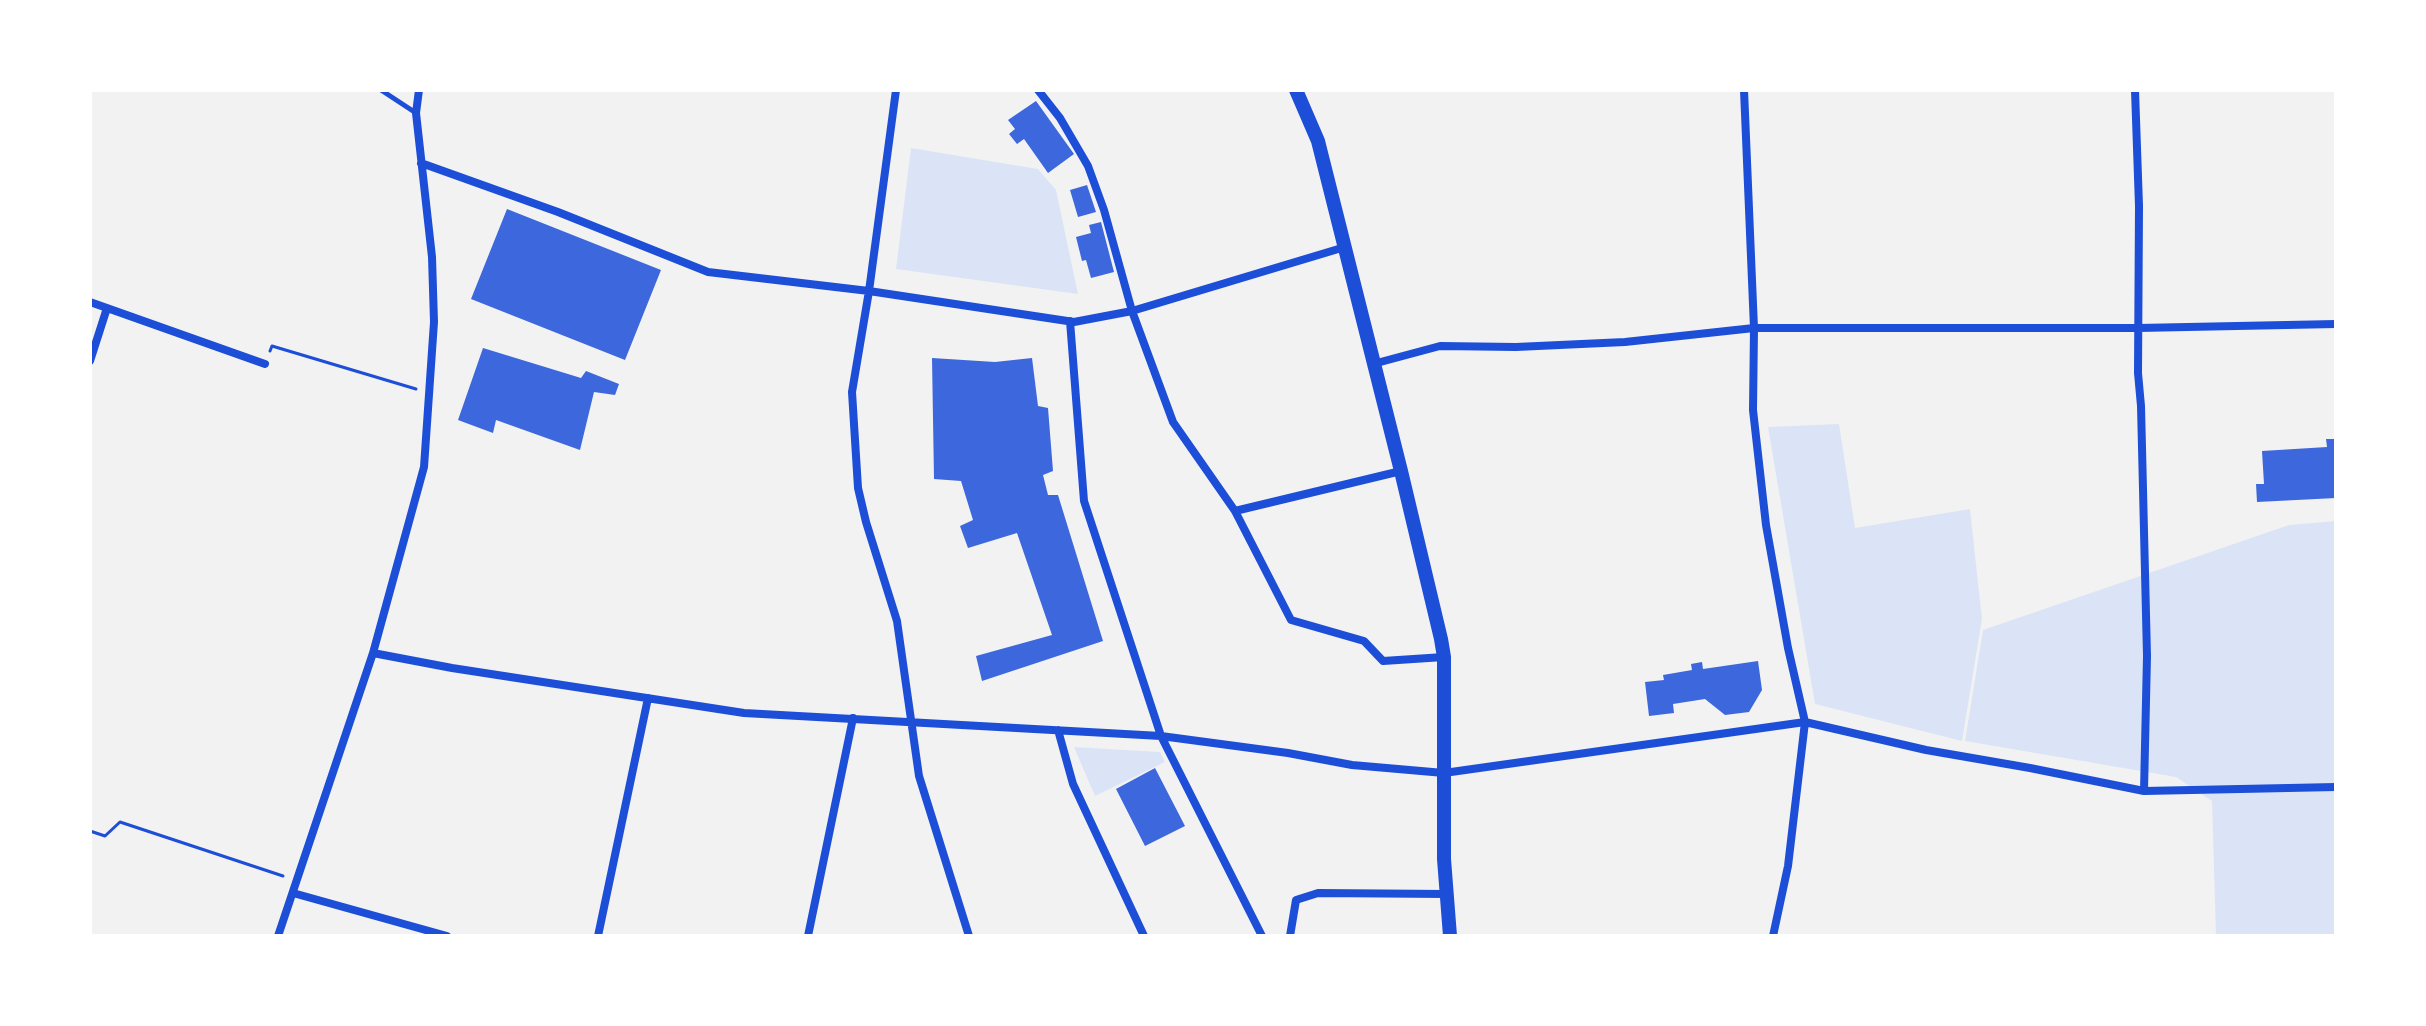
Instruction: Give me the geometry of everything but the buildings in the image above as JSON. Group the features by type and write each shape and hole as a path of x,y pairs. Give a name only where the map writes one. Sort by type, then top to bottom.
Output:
{"street":[{"path":"278,936 373,653 424,467 434,322 432,257 416,113 419,90"},
{"path":"896,90 852,392 858,488 897,621 919,776 969,936"},
{"path":"1038,90 1060,118 1088,166 1104,210 1132,311 1173,422 1235,511 1291,620 1364,641 1383,661 1444,657"},
{"path":"1296,90 1318,141 1437,618 1444,657 1446,894 1450,936"},
{"path":"1744,90 1754,328 1753,410 1782,617 1805,722 1788,866 1773,936"},
{"path":"2135,90 2147,656 2144,791"},
{"path":"421,163 558,212 708,272 869,291 1070,321 1132,311 1345,247"},
{"path":"90,302 265,364"},
{"path":"90,361 107,308"},
{"path":"1070,321 1084,501 1161,736 1262,936"},
{"path":"1373,364 1440,346 1516,347 1625,342 1754,328 2138,328 2336,324"},
{"path":"1235,511 1401,471"},
{"path":"373,653 744,713 1161,736 1352,765 1444,773 1805,722 1912,747 2144,791 2336,787"},
{"path":"598,936 648,698"},
{"path":"808,936 853,718"},
{"path":"1058,730 1073,784 1144,936"},
{"path":"293,893 447,936"},
{"path":"1290,936 1296,900 1318,893 1446,894"}],"lane":[{"path":"381,90 416,113"}],"path":[{"path":"265,364 272,346 427,393"},
{"path":"90,831 105,836 120,822 297,880"}],"shaded area":[{"path":"911,148 1038,169 1056,190 1078,294 896,269"},
{"path":"1839,424 1855,528 1970,509 1982,619 1962,741 1815,704 1768,427"},
{"path":"2336,521 2336,936 2216,936 2212,801 2176,777 1965,741 1983,630 2289,525"},
{"path":"1074,747 1160,752 1165,762 1095,796"}]}
